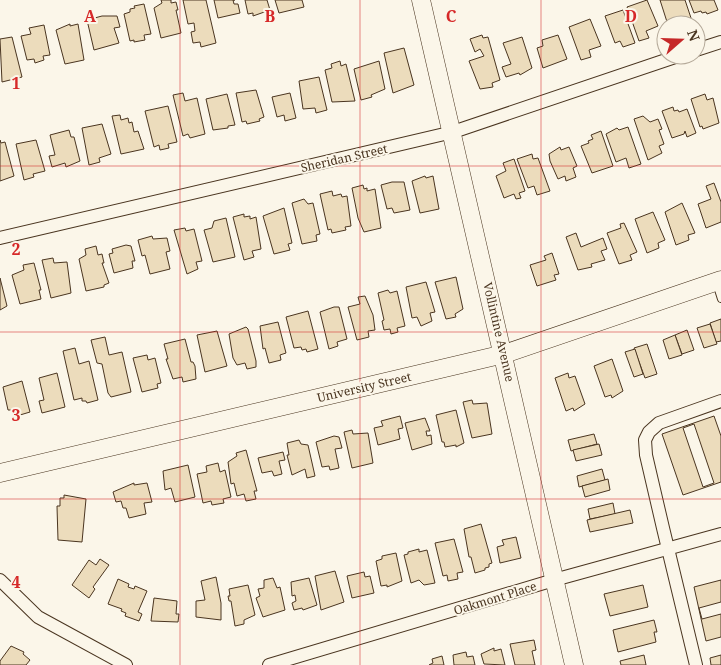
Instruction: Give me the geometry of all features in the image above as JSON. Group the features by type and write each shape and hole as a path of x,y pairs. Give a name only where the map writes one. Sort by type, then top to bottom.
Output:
{"street":[{"name":"Vollintine Avenue","path":"421,0 453,132 574,665"},
{"path":"706,47 721,42"},
{"name":"Sheridan Street","path":"0,238 453,132 656,63"},
{"name":"University Street","path":"0,472 504,354 718,281"},
{"path":"696,665 667,549 646,455 645,440 649,432 659,423 721,401"},
{"name":"Oakmont Place","path":"269,665 554,580 721,534"},
{"path":"0,580 38,617 126,665"}],"lane":[{"path":"718,281 721,299"}],"building":[{"path":"161,0 171,0 171,3 176,2 181,33 161,38 154,8 162,3"},
{"path":"183,0 206,0 216,43 201,47 200,42 193,43 191,32 195,31 194,23 188,24"},
{"path":"214,0 233,0 234,4 238,4 240,13 218,18"},
{"path":"245,0 267,0 270,10 253,16 253,13 248,14"},
{"path":"275,0 302,0 304,7 279,13"},
{"path":"647,0 656,21 656,27 646,31 649,38 639,41 627,7"},
{"path":"660,0 685,0 690,15 665,15"},
{"path":"689,0 714,0 718,10 707,14 701,11 694,13"},
{"path":"144,4 151,34 144,35 145,40 130,41 124,14 130,12 130,9 135,8 134,6"},
{"path":"623,10 635,43 623,47 620,41 615,43 605,16"},
{"path":"102,16 117,16 120,27 114,28 119,43 94,50 87,20"},
{"path":"590,19 601,46 589,50 591,57 581,60 569,27"},
{"path":"70,24 70,26 78,24 84,60 65,64 56,30"},
{"path":"44,25 50,55 43,56 44,60 35,63 34,59 27,60 21,36 31,34 29,28"},
{"path":"482,35 483,38 488,37 500,80 492,83 493,87 480,89 469,61 484,56 480,49 475,52 470,39"},
{"path":"558,35 567,59 543,68 537,48 543,46 542,40"},
{"path":"12,37 22,77 2,82 0,39"},
{"path":"522,37 532,68 520,75 519,73 506,77 502,67 511,64 503,43"},
{"path":"404,48 414,85 393,93 384,53"},
{"path":"340,61 341,66 346,64 355,101 332,102 325,70 332,68 331,64"},
{"path":"379,61 385,89 371,95 372,97 361,100 354,69"},
{"path":"319,77 327,110 316,113 315,108 303,109 299,81"},
{"path":"256,90 264,117 259,119 260,121 247,124 246,121 242,122 236,93"},
{"path":"183,93 185,101 197,98 205,134 190,138 188,134 183,136 173,95"},
{"path":"290,93 296,118 285,121 284,115 277,117 272,97"},
{"path":"227,94 235,125 213,130 206,99"},
{"path":"705,94 707,100 713,98 719,123 703,129 702,126 700,127 691,99"},
{"path":"168,106 177,142 168,144 169,148 160,150 159,145 154,147 145,111"},
{"path":"673,107 674,111 678,110 679,112 687,109 696,133 687,137 685,131 684,134 672,138 662,111"},
{"path":"120,115 121,120 128,118 129,123 132,122 134,132 138,131 144,149 121,154 112,116"},
{"path":"643,116 650,122 658,119 662,129 659,130 664,144 659,146 662,153 648,160 634,119"},
{"path":"102,124 111,154 99,158 100,162 89,165 82,128"},
{"path":"628,127 641,164 629,168 626,158 616,162 606,134 617,128 619,130"},
{"path":"69,130 71,137 74,137 80,161 66,167 65,163 52,167 49,156 55,155 50,135"},
{"path":"601,131 613,166 592,173 581,146 593,139 591,135"},
{"path":"0,140 1,143 5,142 14,176 0,181"},
{"path":"36,140 45,171 33,174 34,177 24,180 16,144"},
{"path":"560,147 561,150 569,147 577,166 573,168 576,177 566,181 565,176 558,179 550,161 549,154"},
{"path":"532,154 533,159 538,158 550,191 537,195 534,186 528,188 517,159"},
{"path":"514,159 525,191 519,193 521,198 516,199 514,194 504,198 496,176 506,171 503,163"},
{"path":"425,176 426,178 433,176 439,209 420,213 412,181"},
{"path":"392,182 404,182 410,210 394,213 392,208 387,209 381,185"},
{"path":"714,183 721,202 721,222 706,228 698,204 711,199 706,186"},
{"path":"363,185 364,189 367,188 367,191 375,189 381,228 364,232 358,218 352,188"},
{"path":"332,191 333,196 341,194 342,197 347,196 351,226 345,227 346,230 332,233 331,229 328,230 320,194"},
{"path":"304,199 308,204 313,203 320,234 316,235 317,241 302,244 292,203"},
{"path":"682,203 695,233 688,235 689,240 676,245 665,212"},
{"path":"284,208 292,243 288,244 290,250 274,254 263,216"},
{"path":"653,212 665,240 658,243 659,248 647,253 635,219"},
{"path":"244,214 244,217 250,216 250,219 256,217 261,249 252,251 254,257 244,260 233,217"},
{"path":"226,218 235,257 213,262 204,230 212,228 214,221"},
{"path":"624,223 637,252 630,255 632,260 619,264 607,233 621,228 620,224"},
{"path":"185,228 186,231 194,229 202,261 196,262 198,269 187,274 174,230"},
{"path":"576,233 581,247 603,238 607,249 601,251 605,260 591,264 592,267 578,270 566,237"},
{"path":"152,236 153,239 167,238 170,251 166,252 170,269 150,274 145,255 142,256 138,240"},
{"path":"126,245 131,246 135,261 132,261 133,268 114,273 109,254 113,253 112,249"},
{"path":"96,246 98,255 102,254 104,263 102,263 109,283 104,285 104,287 86,291 79,259 86,255 85,249"},
{"path":"552,253 559,274 554,275 556,280 537,286 530,265 546,260 544,256"},
{"path":"53,258 54,263 67,262 71,293 51,298 42,260"},
{"path":"34,263 41,290 39,290 41,299 20,304 12,275 24,270 23,265"},
{"path":"456,277 463,309 455,314 456,317 446,319 435,282"},
{"path":"0,278 7,306 0,310"},
{"path":"426,282 435,312 430,313 432,321 421,326 417,317 412,318 406,287"},
{"path":"388,290 390,293 397,291 405,326 397,328 398,332 391,334 390,329 384,330 382,321 384,320 378,293"},
{"path":"365,296 373,315 375,330 368,331 369,337 357,340 348,307 360,304 358,297"},
{"path":"339,307 347,339 337,342 338,346 329,349 320,312"},
{"path":"308,311 318,349 307,352 306,349 302,350 301,347 294,348 286,317"},
{"path":"721,319 721,341 716,342 710,323"},
{"path":"278,322 286,353 280,355 281,360 269,363 265,348 263,349 260,326"},
{"path":"710,324 717,344 704,348 697,328"},
{"path":"246,327 256,361 256,367 247,369 245,363 237,365 233,358 229,334"},
{"path":"687,330 694,350 682,354 675,335"},
{"path":"217,331 227,366 205,372 197,335"},
{"path":"675,335 682,355 669,359 663,340"},
{"path":"105,337 109,355 122,352 131,392 111,397 108,393 102,364 97,363 91,340"},
{"path":"185,339 191,362 195,366 196,379 183,382 182,377 173,379 166,359 168,359 164,344"},
{"path":"647,344 657,374 645,378 634,348"},
{"path":"75,348 79,364 89,361 98,400 87,403 82,401 82,398 74,400 63,351"},
{"path":"635,349 643,374 634,377 625,352"},
{"path":"147,355 148,360 155,358 161,383 157,384 158,388 142,392 133,358"},
{"path":"612,359 623,391 612,398 611,395 605,397 594,366"},
{"path":"57,373 65,407 42,413 39,401 44,400 39,378"},
{"path":"568,373 569,378 575,376 585,404 574,411 573,408 566,411 555,378"},
{"path":"22,381 30,412 20,415 19,410 8,410 3,387"},
{"path":"472,400 473,404 487,403 492,434 472,438 463,402"},
{"path":"456,410 464,443 456,447 456,445 445,447 444,442 442,442 436,415"},
{"path":"400,416 403,428 398,429 400,439 378,445 374,428 383,426 381,421"},
{"path":"714,416 721,436 721,482 683,495 662,434","holes":["694,424 714,483 703,487 683,428"]},
{"path":"425,418 430,431 426,431 427,436 431,435 432,444 412,450 405,423"},
{"path":"352,430 353,434 368,433 373,463 352,468 344,432"},
{"path":"594,434 597,444 571,451 568,440"},
{"path":"334,436 339,437 342,448 335,449 339,468 330,470 329,466 322,467 316,442"},
{"path":"299,440 301,444 308,445 315,476 307,478 305,469 292,475 287,455 289,455 287,443"},
{"path":"599,444 602,455 576,461 573,450"},
{"path":"246,450 257,491 254,491 256,499 246,501 244,494 237,496 234,483 231,484 228,462 237,456 236,453"},
{"path":"283,452 285,460 279,461 282,474 274,476 272,471 262,473 258,458"},
{"path":"218,463 220,472 225,470 231,497 223,499 224,503 212,505 211,501 203,503 197,474 207,472 206,466"},
{"path":"188,465 195,497 175,502 171,488 165,490 163,471"},
{"path":"602,469 605,480 579,487 577,476"},
{"path":"608,479 610,490 585,497 582,486"},
{"path":"134,483 134,485 147,483 152,502 144,503 146,514 129,518 126,508 123,508 121,501 116,502 113,492"},
{"path":"64,495 86,499 82,542 58,540 57,506 60,506 60,498 64,498"},
{"path":"613,503 615,514 590,519 588,509"},
{"path":"630,510 633,523 590,532 587,520"},
{"path":"481,524 492,563 485,570 475,573 471,557 469,557 464,529"},
{"path":"516,537 521,558 500,563 497,547 504,545 502,540"},
{"path":"454,539 463,572 457,573 458,579 448,581 447,575 443,576 435,543"},
{"path":"419,549 419,552 427,550 435,583 424,585 419,580 411,583 404,555"},
{"path":"396,553 402,581 387,587 387,585 381,586 376,561 382,559 382,556"},
{"path":"100,559 109,565 93,587 95,589 89,598 72,585 89,560 96,565"},
{"path":"335,571 344,602 321,610 315,576"},
{"path":"364,572 365,577 370,576 374,593 352,598 347,576"},
{"path":"216,577 221,603 221,620 196,617 196,601 205,600 201,581"},
{"path":"273,578 277,588 280,587 285,610 263,617 256,598 260,596 258,589 264,588 264,580"},
{"path":"309,578 317,605 303,610 302,608 294,610 292,603 296,601 295,595 292,596 291,582"},
{"path":"118,579 129,584 128,587 134,589 135,586 147,591 138,612 142,614 139,621 125,616 126,613 121,611 122,609 108,604"},
{"path":"721,580 721,602 699,608 702,619 721,614 721,637 706,641 694,587"},
{"path":"248,585 255,615 244,620 244,624 235,626 231,601 229,601 228,596 230,596 229,589"},
{"path":"643,585 648,607 610,616 604,594"},
{"path":"154,598 177,601 176,614 179,614 178,622 151,621"},
{"path":"654,620 657,632 654,632 656,642 618,652 613,630"},
{"path":"534,640 536,650 532,651 535,665 515,665 510,644"},
{"path":"11,646 24,652 23,654 30,660 26,665 0,665 0,661"},
{"path":"494,648 494,651 501,649 505,665 484,664 481,654"},
{"path":"466,652 467,657 473,656 475,665 454,665 453,655"},
{"path":"644,655 646,665 621,665 620,661"},
{"path":"721,655 721,665 711,665 710,658"},
{"path":"442,656 444,665 429,665 433,663 432,659"}]}
